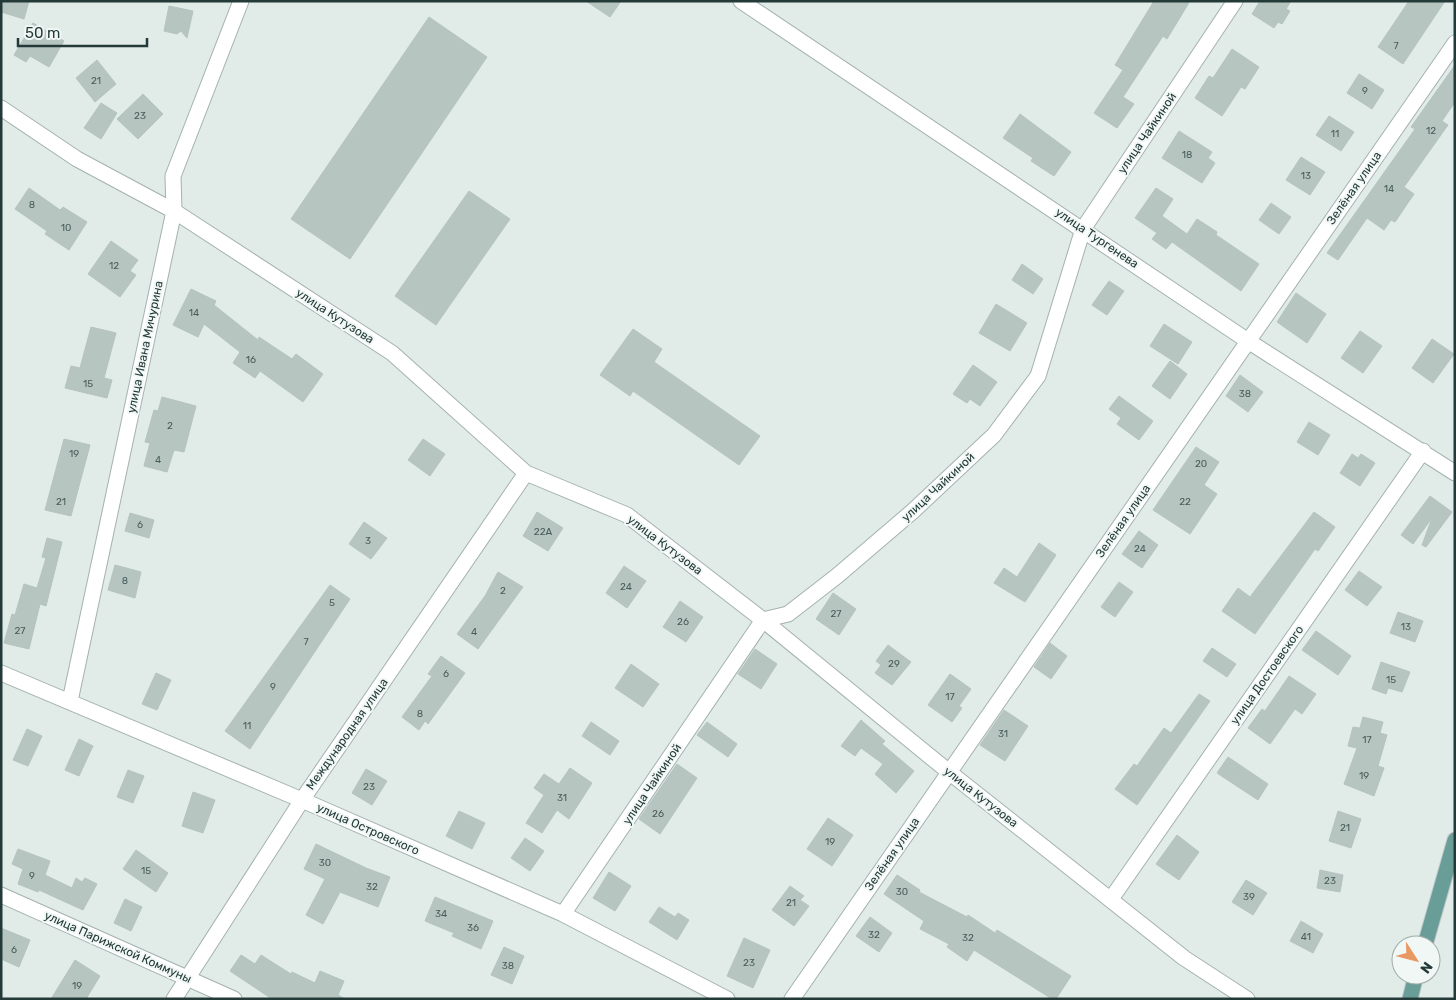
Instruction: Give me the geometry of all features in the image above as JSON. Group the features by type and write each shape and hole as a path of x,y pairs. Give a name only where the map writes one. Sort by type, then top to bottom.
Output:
{"main road":[{"path":"1428,935 1455,840"},
{"path":"1410,999 1414,985"}],"street":[{"name":"улица Ивана Мичурина","path":"70,701 174,211 172,176 241,1"},
{"name":"улица Тургенева","path":"741,1 1248,341 1455,473"},
{"name":"улица Чайкиной","path":"563,914 763,620 788,614 837,576 913,511 994,435 1038,376 1083,229 1235,1"},
{"name":"Зелёная улица","path":"792,999 1455,43"},
{"name":"улица Кутузова","path":"1,108 77,159 174,211 392,353 526,473 626,515 763,620 949,772 1184,958 1247,999"},
{"name":"улица Достоевского","path":"1111,900 1423,451"},
{"name":"Международная улица","path":"174,999 302,800 526,473"},
{"name":"улица Островского","path":"1,673 302,800 563,914 728,999"},
{"name":"улица Парижской Коммуны","path":"1,895 234,999"}],"building":[{"path":"1,1 29,1 24,19 1,12"},
{"path":"586,1 621,1 610,17"},
{"path":"1154,1 1190,1 1167,39 1163,36 1123,97 1134,104 1117,128 1094,113 1123,70 1115,65"},
{"path":"1260,1 1291,1 1286,9 1290,11 1282,24 1278,22 1274,28 1252,14"},
{"path":"1409,1 1445,1 1403,64 1378,47"},
{"path":"169,6 193,11 187,38 181,31 177,34 164,31"},
{"path":"429,17 487,57 350,259 291,219"},
{"path":"33,23 64,41 49,67 30,56 26,62 14,55"},
{"path":"1232,49 1259,67 1245,89 1241,87 1222,116 1195,98 1209,76 1213,78"},
{"path":"97,60 116,84 95,102 76,78"},
{"path":"1455,65 1455,102 1442,121 1448,125 1404,187 1414,194 1395,222 1391,220 1384,230 1367,218 1338,260 1327,253 1415,129 1411,127"},
{"path":"1359,74 1384,90 1372,109 1347,93"},
{"path":"143,94 163,114 138,139 117,119"},
{"path":"101,103 117,113 101,139 84,128"},
{"path":"1020,114 1071,152 1054,176 1031,161 1033,158 1003,138"},
{"path":"1329,116 1354,132 1341,151 1316,135"},
{"path":"1179,131 1212,152 1208,158 1215,163 1202,183 1162,158"},
{"path":"1301,157 1325,172 1310,195 1286,180"},
{"path":"29,188 60,210 63,207 87,222 69,250 45,234 47,231 15,209"},
{"path":"1156,188 1173,199 1162,216 1187,234 1197,219 1217,232 1216,235 1259,264 1241,291 1172,242 1166,249 1152,239 1157,233 1135,218"},
{"path":"469,191 510,219 436,325 395,296"},
{"path":"1271,203 1291,217 1279,234 1259,220"},
{"path":"111,241 138,260 130,271 136,275 120,297 88,274"},
{"path":"1022,264 1043,279 1033,294 1012,280"},
{"path":"1109,281 1124,291 1107,315 1092,305"},
{"path":"191,289 216,301 214,305 258,340 259,337 292,359 296,354 323,374 303,402 260,371 255,378 233,363 240,352 204,324 198,337 173,325"},
{"path":"1296,293 1326,314 1307,343 1277,322"},
{"path":"996,304 1027,323 1010,351 979,333"},
{"path":"1164,324 1192,342 1178,364 1150,346"},
{"path":"91,327 116,333 104,378 112,380 107,398 65,388 71,366 80,368"},
{"path":"633,329 662,349 654,362 760,436 739,465 633,391 630,396 600,375"},
{"path":"1360,331 1382,346 1363,373 1341,358"},
{"path":"1432,339 1454,354 1433,383 1412,368"},
{"path":"1170,361 1187,374 1170,399 1152,386"},
{"path":"973,365 997,382 980,406 970,399 967,403 953,394"},
{"path":"1240,375 1263,392 1248,412 1226,396"},
{"path":"1119,396 1153,421 1139,440 1117,424 1121,418 1109,409"},
{"path":"162,397 196,406 184,452 174,450 167,472 144,466 150,443 145,442 154,410 158,411"},
{"path":"1309,422 1330,435 1318,455 1297,442"},
{"path":"64,439 90,445 71,516 45,510"},
{"path":"423,439 445,454 430,476 408,460"},
{"path":"1196,447 1219,462 1204,485 1217,494 1190,534 1153,510"},
{"path":"1352,454 1358,458 1361,454 1375,463 1360,486 1340,473"},
{"path":"1430,496 1452,512 1426,547 1422,545 1432,518 1413,544 1401,535"},
{"path":"537,512 563,528 548,551 523,536"},
{"path":"1314,512 1335,527 1318,551 1315,549 1255,634 1222,611 1238,588 1250,597"},
{"path":"130,513 154,520 149,538 125,531"},
{"path":"364,522 387,538 371,559 349,544"},
{"path":"1139,531 1158,545 1142,568 1122,554"},
{"path":"47,538 62,542 46,606 40,604 29,649 4,643 12,614 15,615 24,584 37,588 46,558 42,557"},
{"path":"1039,543 1056,555 1025,602 994,583 1004,568 1017,577"},
{"path":"115,565 141,572 135,598 108,590"},
{"path":"624,566 646,581 627,608 606,593"},
{"path":"1359,571 1382,587 1367,606 1345,590"},
{"path":"498,572 523,587 478,649 457,634 485,596"},
{"path":"1119,582 1133,592 1115,617 1101,607"},
{"path":"330,585 350,599 250,749 225,731"},
{"path":"833,593 856,609 839,635 816,619"},
{"path":"680,601 703,617 686,642 663,627"},
{"path":"1398,612 1423,621 1415,642 1390,633"},
{"path":"1316,631 1351,656 1338,675 1302,650"},
{"path":"1050,643 1067,656 1051,679 1034,667"},
{"path":"888,645 911,662 892,685 875,673 881,665 876,661"},
{"path":"1212,648 1236,664 1227,677 1203,661"},
{"path":"755,649 777,664 761,689 738,674"},
{"path":"441,656 465,673 428,724 425,721 419,730 402,717 432,676 428,674"},
{"path":"1381,662 1410,672 1402,692 1388,688 1386,694 1372,689"},
{"path":"631,664 659,684 643,707 615,688"},
{"path":"156,673 171,680 157,710 142,704"},
{"path":"950,674 971,689 959,706 962,708 952,722 928,705"},
{"path":"1289,676 1316,694 1302,714 1295,709 1270,744 1248,728 1262,709 1265,711"},
{"path":"1199,694 1210,701 1137,805 1115,789 1134,764 1137,766 1164,728 1171,733"},
{"path":"1004,710 1028,726 1005,761 980,745"},
{"path":"1363,717 1383,722 1380,733 1387,735 1378,766 1384,768 1374,796 1344,784 1357,748 1348,746 1353,727 1360,728"},
{"path":"861,720 885,741 882,744 914,771 896,793 875,774 883,764 861,748 855,756 841,746"},
{"path":"591,722 619,741 610,755 582,736"},
{"path":"707,722 737,744 728,757 697,735"},
{"path":"27,729 42,736 28,766 13,760"},
{"path":"79,739 93,746 79,776 65,770"},
{"path":"1228,757 1268,784 1258,800 1217,773"},
{"path":"677,764 697,778 660,834 639,819"},
{"path":"570,768 592,783 569,819 557,810 542,833 526,823 544,795 534,788 544,774 559,784"},
{"path":"366,769 387,781 372,805 352,793"},
{"path":"128,770 144,776 133,803 117,797"},
{"path":"193,792 215,800 203,833 182,826"},
{"path":"459,811 485,823 472,849 446,836"},
{"path":"1338,811 1361,819 1351,848 1329,841"},
{"path":"828,818 853,835 832,866 807,849"},
{"path":"1177,835 1199,852 1179,880 1156,864"},
{"path":"525,838 544,851 530,871 511,858"},
{"path":"316,844 366,868 390,877 378,907 340,892 323,924 306,915 325,879 304,869"},
{"path":"18,849 50,861 45,875 72,888 76,878 82,882 85,878 97,884 83,910 39,890 38,892 18,884 23,869 12,864"},
{"path":"136,850 168,873 156,892 123,869"},
{"path":"1320,870 1343,875 1340,892 1317,888"},
{"path":"609,872 631,886 615,911 593,898"},
{"path":"897,875 920,890 919,892 967,917 968,915 995,933 997,930 1071,976 1056,999 1052,999 974,950 967,961 947,947 949,944 920,929 924,921 884,894"},
{"path":"1246,880 1267,893 1253,915 1232,902"},
{"path":"790,886 804,896 800,900 809,906 794,926 772,910"},
{"path":"435,897 493,921 481,949 452,936 454,933 425,921"},
{"path":"125,899 142,907 131,931 114,923"},
{"path":"659,907 675,917 678,913 689,920 677,940 649,922"},
{"path":"870,917 892,933 879,952 856,936"},
{"path":"1301,921 1323,934 1313,953 1290,941"},
{"path":"1,928 30,940 19,967 1,959"},
{"path":"744,938 770,950 753,988 727,976"},
{"path":"504,947 524,956 512,984 491,975"},
{"path":"241,955 255,964 261,955 291,974 292,972 315,983 320,971 344,981 338,995 345,999 272,999 230,971"},
{"path":"75,960 100,976 86,999 51,999"}]}
